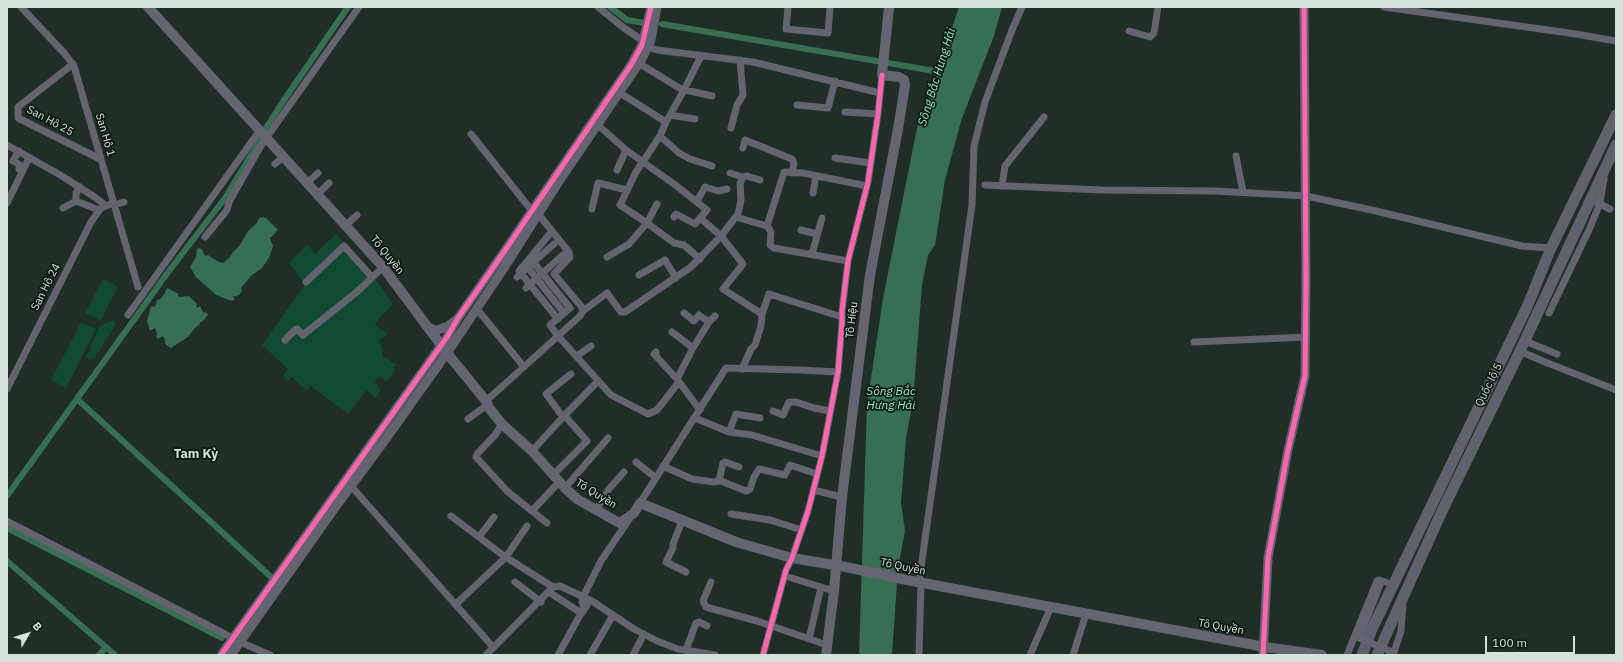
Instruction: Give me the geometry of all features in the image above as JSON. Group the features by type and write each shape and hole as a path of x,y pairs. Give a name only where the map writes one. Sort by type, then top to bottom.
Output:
{"highway":[{"name":"Quốc lộ 5","path":"1362,655 1387,582 1527,307 1551,248 1616,115"},
{"name":"Quốc lộ 5","path":"1377,655 1442,512 1595,201 1607,165 1616,145"}],"main road":[{"name":"Tô Quyền","path":"148,7 262,129 284,156 383,267 426,326 502,424 532,451 559,482 577,499 596,510 623,524 634,513 640,504 736,542 792,558 841,566 906,580 1051,607 1264,651 1322,655"},
{"path":"882,72 889,7"},
{"name":"Tô Hiệu","path":"827,650 834,591 841,566 842,497 870,275 905,85 904,80 899,77 882,72"}],"street":[{"name":"San Hô 1","path":"21,7 65,54 72,64 138,287"},
{"path":"128,315 262,129 359,7"},
{"path":"598,7 644,44 656,50 740,60 835,81 880,93"},
{"path":"595,123 620,93 640,64 650,7"},
{"path":"221,655 237,640 336,505 348,483 447,337 458,318 534,212 595,123 644,44 651,40 657,7"},
{"path":"788,7 786,29 828,33 830,7"},
{"path":"919,655 920,582 972,205 974,146 986,102 1012,30 1022,7"},
{"path":"1129,31 1150,37 1154,33 1158,7"},
{"path":"1264,651 1268,558 1288,450 1305,376 1306,196 1304,7"},
{"path":"1384,7 1573,33 1616,41"},
{"path":"700,259 684,245 674,243 620,206 642,162 660,136 701,56"},
{"path":"731,128 737,105 743,95 740,60"},
{"name":"San Hô 25","path":"72,64 18,107 18,118 100,159"},
{"path":"640,64 684,90 712,96"},
{"path":"763,655 785,576 802,530 822,456 838,372 848,261 867,186 878,114 882,72"},
{"path":"797,105 828,108 835,81"},
{"path":"620,93 666,122"},
{"path":"846,112 878,114"},
{"path":"670,115 695,119"},
{"path":"1002,186 1005,166 1044,117"},
{"path":"595,123 626,150 697,201 706,210 695,224 676,214 674,217"},
{"path":"205,237 227,210 229,202 262,129"},
{"path":"471,134 534,212 569,252 570,257 554,274 545,278"},
{"path":"660,136 679,153 690,159 712,166"},
{"path":"743,148 745,140 792,159 794,163 792,173"},
{"path":"7,145 80,187 105,205"},
{"path":"617,170 626,150"},
{"path":"19,152 13,161 20,165 19,169"},
{"path":"274,164 284,156"},
{"path":"1236,156 1244,192"},
{"path":"7,203 10,188 29,158"},
{"path":"835,158 871,163"},
{"path":"308,182 318,172"},
{"path":"767,226 784,172 816,176 867,186"},
{"path":"730,173 760,180"},
{"path":"468,419 580,316 582,311 607,293 621,312 625,312 676,278 700,259 736,217 740,209 741,200 739,187 743,176"},
{"path":"813,193 816,176"},
{"path":"592,209 595,182 627,190"},
{"path":"318,194 329,183"},
{"path":"985,185 1101,190 1244,192 1306,196 1522,246 1551,248"},
{"path":"76,201 76,193 80,187"},
{"path":"697,201 705,187 718,190 727,189"},
{"path":"64,208 76,201"},
{"path":"76,201 99,210"},
{"path":"1549,313 1589,230 1595,201 1610,209"},
{"name":"San Hô 24","path":"7,389 91,222 99,210 105,205 124,202"},
{"path":"607,257 629,244 647,224 657,204"},
{"path":"348,483 447,353 477,309 534,212"},
{"path":"346,225 357,215"},
{"path":"736,217 767,226 771,232 770,245 772,247 848,261"},
{"path":"700,218 721,236 743,264 723,289 762,314"},
{"path":"812,254 822,218"},
{"path":"801,230 817,234"},
{"path":"533,259 552,231"},
{"path":"554,244 519,271 519,275 558,319"},
{"path":"306,282 344,246 372,277"},
{"path":"533,290 545,278 564,254"},
{"path":"533,259 554,294 561,302 570,308 550,325 558,336 611,395 648,414 657,410 678,381 693,348 709,322 715,316"},
{"path":"533,259 545,278"},
{"path":"639,275 665,260 676,278"},
{"path":"285,340 297,329 303,335 358,291 383,267"},
{"path":"554,274 581,306 582,311"},
{"path":"544,302 554,294"},
{"path":"742,369 750,349 757,341 761,326 762,314 768,294 842,317"},
{"path":"551,310 561,302"},
{"path":"468,304 477,309 524,367"},
{"path":"684,314 694,321 699,315 709,322"},
{"path":"426,326 435,330 443,329 451,325 458,318"},
{"path":"672,332 693,348"},
{"path":"1194,342 1306,337"},
{"path":"577,356 591,346"},
{"path":"1523,346 1557,354"},
{"path":"1523,346 1545,362 1616,390"},
{"path":"656,352 654,354 678,381 700,410"},
{"path":"640,504 726,368 838,372"},
{"path":"532,512 559,482 587,441 545,396 571,374"},
{"path":"532,451 598,381"},
{"path":"773,411 783,415 789,402 796,402 830,411"},
{"path":"729,432 736,414 760,418"},
{"path":"695,418 729,432 752,435 822,456"},
{"path":"502,424 495,435 476,457 508,492 547,523"},
{"path":"559,482 581,476 608,438"},
{"path":"636,462 656,478"},
{"path":"719,481 725,462 739,467"},
{"path":"785,475 790,465 817,474"},
{"path":"663,466 692,479 714,482 719,481 748,491 759,469 785,475 793,479"},
{"path":"596,510 607,492 624,472"},
{"path":"348,483 493,647"},
{"path":"813,490 842,497"},
{"path":"731,514 770,520 802,530"},
{"path":"451,516 551,590 583,610"},
{"path":"479,537 494,517"},
{"path":"7,521 237,640 270,655"},
{"path":"682,521 673,544 673,548 666,562 686,572"},
{"path":"583,610 583,597 601,561 623,524"},
{"path":"456,604 506,557 527,526"},
{"path":"785,576 834,591"},
{"path":"1347,655 1377,581 1379,580 1387,582 1359,638 1390,651 1388,655"},
{"path":"515,582 540,602"},
{"path":"711,582 703,601 706,607 809,639 827,650"},
{"path":"486,655 551,590 560,586 565,587 592,601 657,641 680,651 715,655"},
{"path":"809,639 821,587"},
{"path":"1393,655 1401,631 1403,598"},
{"path":"558,655 583,610 592,601"},
{"path":"1030,655 1051,607"},
{"path":"1073,655 1086,614"},
{"path":"590,655 613,615"},
{"path":"680,651 696,623 699,622 707,626"},
{"path":"633,655 644,634"},
{"path":"231,655 237,640"}],"shaded area":[{"path":"336,234 373,276 393,304 375,323 378,328 387,333 387,335 380,339 379,342 382,347 383,358 387,357 392,363 394,363 396,366 393,367 395,370 389,380 385,381 380,376 374,381 381,390 375,398 367,390 348,414 311,386 307,391 292,377 288,381 283,376 288,369 262,345 305,284 289,263 307,244 315,254"},
{"path":"103,279 118,287 101,320 99,320 85,313"},
{"path":"112,320 116,325 99,352 96,352 96,357 89,360 86,356 88,352 91,351 91,345 100,326"},
{"path":"81,322 96,329 66,388 51,380"}],"water":[{"name":"Sông Bắc Hưng Hải","path":"959,7 1002,7 994,36 962,118 945,180 935,245 928,255 922,285 913,401 906,438 901,503 905,531 898,568 892,655 859,655 867,405 883,298 917,128 929,98"},
{"path":"260,217 266,218 278,230 270,238 273,246 269,258 262,268 251,276 241,288 242,291 239,295 233,297 235,299 232,301 216,295 196,277 190,267 196,257 197,249 200,248 205,256 208,255 223,263 240,245 248,231 256,224"},
{"path":"167,288 179,294 179,297 189,296 197,304 196,306 198,308 200,306 203,312 207,313 208,315 199,323 200,324 188,337 171,348 165,344 165,339 163,336 158,339 156,337 157,333 155,328 150,331 147,321 151,306 154,307 157,300 164,295"}],"waterway":[{"path":"266,128 348,7"},
{"path":"610,7 627,20 644,23"},
{"path":"662,24 946,73"},
{"path":"7,496 169,271 225,198 260,140"},
{"path":"77,399 271,577"},
{"path":"7,528 222,638"},
{"path":"7,561 115,655"},
{"path":"99,655 106,647"}],"cycle path":[{"path":"221,655 447,337 458,318 631,65 642,45 651,7"},
{"path":"1263,655 1268,558 1288,450 1305,376 1306,281 1304,7"},
{"path":"763,655 786,570 792,558 808,511 822,456 838,372 842,311 848,261 868,182 882,75"}],"district":[{"name":"Tam Kỳ","path":"196,454"}]}
